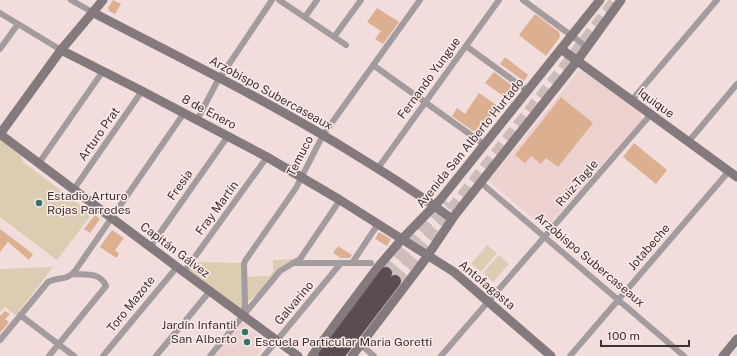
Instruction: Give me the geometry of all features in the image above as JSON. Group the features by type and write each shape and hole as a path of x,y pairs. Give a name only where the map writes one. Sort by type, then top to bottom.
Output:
{"highway":[{"path":"324,356 391,277 338,356"}],"street":[{"name":"Arzobispo Subercaseaux","path":"71,0 220,78 323,135 378,168 436,206 452,219"},
{"path":"0,134 61,50 103,0"},
{"path":"197,120 220,78 272,0"},
{"path":"279,0 346,45"},
{"path":"305,17 317,0"},
{"path":"334,37 361,0"},
{"name":"Temuco","path":"243,316 245,304 244,264 249,254 296,188 323,135 420,0"},
{"name":"Fernando Yungue","path":"378,168 499,0"},
{"path":"523,0 587,47"},
{"name":"Avenida San Alberto Hurtado","path":"312,356 342,315 402,239 436,206 600,0"},
{"path":"352,356 428,256 452,219 577,61 621,0"},
{"path":"632,100 717,0"},
{"name":"8 de Enero","path":"0,13 61,50 302,176 402,239"},
{"path":"0,49 18,24"},
{"path":"466,46 528,91"},
{"name":"Iquique","path":"561,49 737,176"},
{"path":"373,65 485,145"},
{"path":"39,163 103,71"},
{"path":"689,141 737,84"},
{"name":"Arturo Prat","path":"74,189 142,91"},
{"path":"0,340 48,282 66,278 73,274 184,113"},
{"name":"Ruiz-Tagle","path":"441,356 651,114"},
{"name":"Capitán Gálvez","path":"0,134 298,356"},
{"name":"Fresia","path":"150,247 228,136"},
{"name":"Fray Martín","path":"180,269 267,157"},
{"name":"Jotabeche","path":"570,356 729,170"},
{"name":"Arzobispo Subercaseaux","path":"480,182 684,356"},
{"path":"210,356 280,271 300,259 340,200"},
{"path":"352,263 378,224"},
{"name":"Antofagasta","path":"402,239 428,256 442,263 462,278 551,356"},
{"path":"434,246 442,263"},
{"path":"293,263 371,263"},
{"name":"Galvarino","path":"264,356 341,263"},
{"name":"Toro Mazote","path":"103,356 180,269"},
{"path":"49,356 106,286 104,280 98,276 73,274"},
{"path":"156,356 210,291"},
{"path":"20,315 74,356"},
{"path":"723,356 737,339"},
{"path":"360,344 374,356"}],"shaded area":[{"path":"584,70 641,113 642,119 545,229 489,181 579,71"},
{"name":"Estadio Arturo Rojas Parredes","path":"0,140 21,156 23,162 92,214 57,260 0,217"},
{"path":"487,245 497,253 481,272 471,264"},
{"path":"499,255 509,264 493,282 483,273"},
{"path":"294,259 261,291 240,308 189,272 195,262 242,263 242,277 269,276 273,272 273,260"},
{"path":"53,267 16,315 5,307 0,312 0,269"},
{"name":"Jardín Infantil San Alberto","path":"242,322 267,342 256,356 215,356"}],"building":[{"path":"113,0 121,4 115,14 109,11 108,8"},
{"path":"377,8 399,22 383,44 375,39 381,31 367,22"},
{"path":"535,14 559,32 560,37 546,56 519,35"},
{"path":"505,57 528,75 524,81 500,64"},
{"path":"494,72 514,87 506,98 485,83"},
{"path":"479,93 498,106 480,130 473,131 452,116 457,108 465,114"},
{"path":"561,97 593,123 558,167 546,158 541,164 531,156 525,163 515,155"},
{"path":"634,143 667,170 656,184 623,157"},
{"path":"95,215 100,219 90,233 84,229"},
{"path":"0,229 33,254 29,260 8,242 0,252"},
{"path":"112,230 124,238 115,250 119,254 116,258 100,247"},
{"path":"379,232 391,239 387,246 375,239"},
{"path":"338,246 352,255 350,258 341,258 333,253"},
{"path":"5,311 10,314 5,319 9,322 0,333 0,316"}],"tunnel":[{"path":"395,281 616,0"},
{"path":"386,273 445,200"}],"place":[{"name":"Estadio Arturo Rojas Parredes","path":"39,203"},
{"name":"Jardín Infantil San Alberto","path":"245,332"},
{"name":"Escuela Particular Maria Goretti","path":"247,342"}]}
